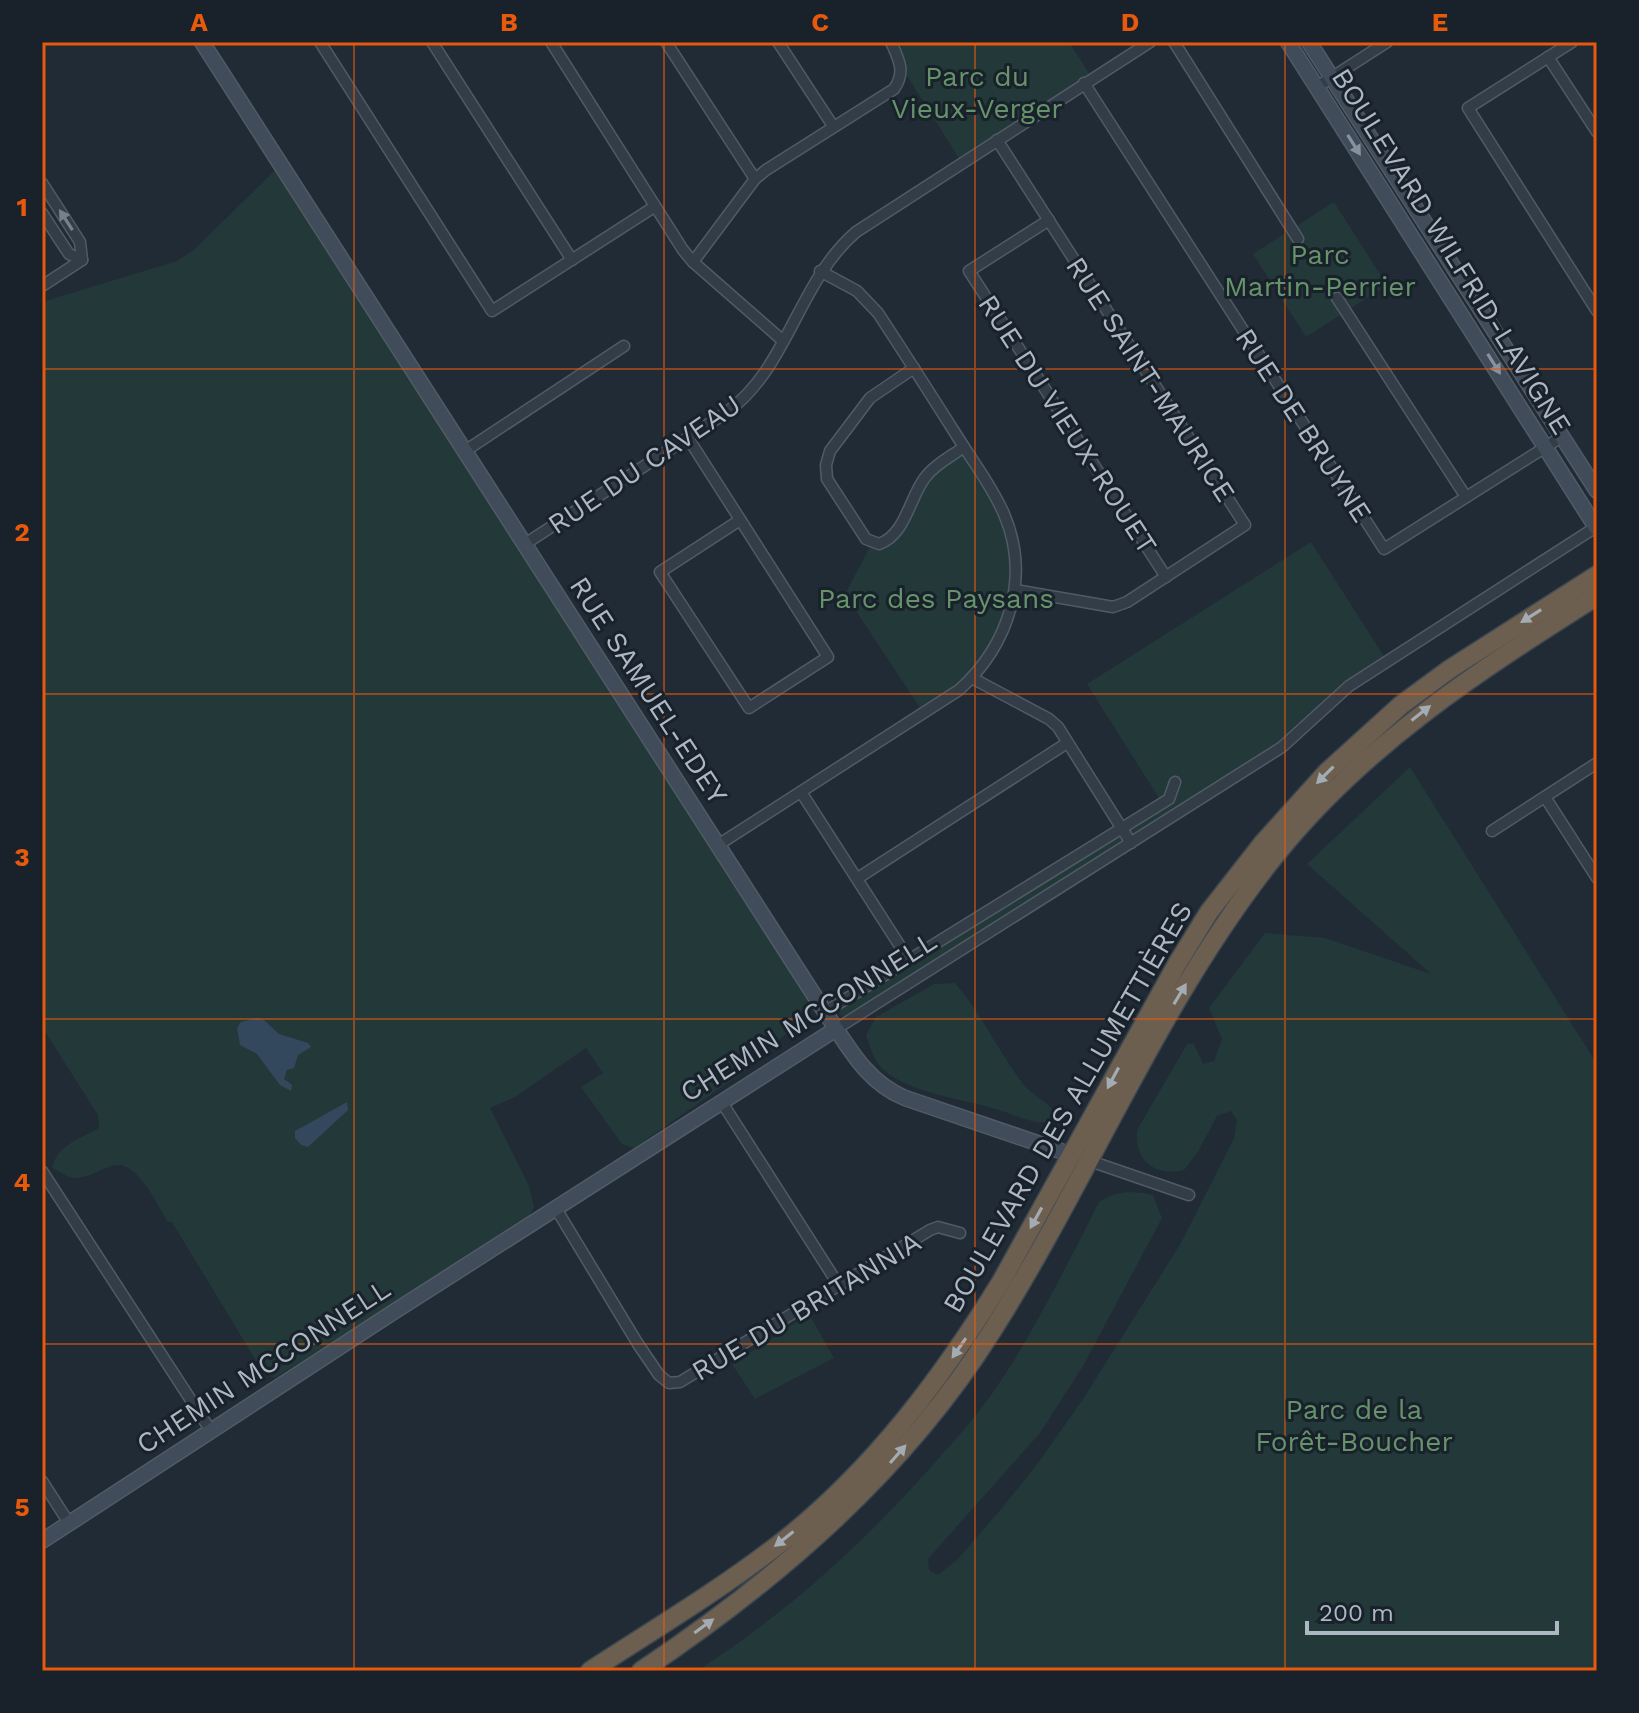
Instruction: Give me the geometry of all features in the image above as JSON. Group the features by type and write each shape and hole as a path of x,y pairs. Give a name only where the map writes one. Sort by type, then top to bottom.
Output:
{"highway":[{"name":"BOULEVARD DES ALLUMETTIÈRES","path":"590,1671 752,1564 821,1509 920,1402 973,1328 1072,1155 1147,1014 1209,912 1292,810 1327,772 1401,705 1450,669 1597,575"},
{"name":"BOULEVARD DES ALLUMETTIÈRES","path":"641,1671 715,1619 835,1520 899,1453 963,1374 990,1334 1090,1161 1162,1024 1216,937 1275,856 1305,821 1341,784 1418,716 1491,664 1597,596"}],"street":[{"name":"RUE SAMUEL-EDEY","path":"202,42 825,1012 867,1072 894,1093 1189,1195"},
{"path":"320,42 492,311 654,207"},
{"path":"432,42 572,260"},
{"path":"666,42 755,179"},
{"path":"778,42 833,126"},
{"path":"693,262 755,179 894,89 900,80 902,68 891,42"},
{"name":"RUE DU CAVEAU","path":"525,544 688,438 747,395 764,374 820,271 856,232 1150,42"},
{"path":"1174,42 1298,239"},
{"name":"BOULEVARD WILFRID-LAVIGNE","path":"1288,42 1596,528"},
{"name":"BOULEVARD WILFRID-LAVIGNE","path":"1309,42 1597,491"},
{"path":"1317,87 1387,42"},
{"path":"1572,42 1468,108 1597,311"},
{"path":"554,43 654,207 693,262 782,340"},
{"path":"1548,57 1597,132"},
{"name":"RUE DE BRUYNE","path":"1084,83 1384,549 1563,436"},
{"name":"RUE SAINT-MAURICE","path":"997,140 1245,525 1127,602 1113,607 1015,590"},
{"path":"42,183 80,242 82,260"},
{"path":"42,213 69,254 82,260"},
{"name":"RUE DU VIEUX-ROUET","path":"1049,220 969,271 1166,577"},
{"path":"42,286 82,260"},
{"path":"718,845 924,714 972,678 986,662 999,638 1010,614 1015,590 1016,567 1010,528 992,491 868,301 857,291 820,271"},
{"path":"1337,298 1466,497"},
{"path":"465,451 624,346"},
{"path":"914,368 870,398 830,451 826,465 827,479 866,539 879,544 896,534 924,479 935,467 964,447"},
{"path":"688,438 828,657 749,708 660,572 740,520"},
{"name":"CHEMIN MCCONNELL","path":"42,1541 555,1207 1282,747 1363,677 1596,528"},
{"path":"972,678 1049,719 1058,727 1131,843"},
{"path":"858,878 1067,743"},
{"path":"1492,831 1597,763"},
{"path":"825,1012 1169,799 1175,782"},
{"path":"801,792 909,960"},
{"path":"1545,797 1596,876"},
{"path":"721,1101 838,1284"},
{"path":"42,1171 211,1431"},
{"name":"RUE DU BRITANNIA","path":"555,1207 638,1344 659,1375 669,1383 680,1382 930,1230 938,1227 960,1233"},
{"path":"42,1481 69,1523"}],"green space":[{"name":"Parc du Vieux-Verger","path":"891,42 1069,42 1092,78 962,163 902,68"},
{"path":"275,170 810,1003 808,1014 745,1071 634,1148 622,1144 581,1087 603,1073 586,1048 515,1097 490,1108 529,1186 534,1207 529,1217 275,1378 264,1374 172,1222 168,1222 138,1176 119,1165 76,1178 52,1168 54,1160 64,1148 99,1128 98,1115 42,1027 42,302 177,261 195,249"},
{"name":"Parc Martin-Perrier","path":"1334,202 1387,285 1306,337 1253,254"},
{"name":"Parc des Paysans","path":"964,447 1003,511 1015,590 986,662 924,714 845,594 872,543 888,541 924,479"},
{"path":"1311,542 1387,661 1349,686 1303,731 994,930 844,1016 840,1015 838,1007 1162,803 1087,684"},
{"name":"Parc de la Forêt-Boucher","path":"1410,767 1597,1064 1597,1671 697,1671 761,1626 821,1577 877,1525 964,1429 996,1388 1024,1343 1099,1202 1125,1192 1153,1195 1162,1218 1083,1366 1040,1433 928,1559 929,1570 938,1575 958,1559 1038,1463 1083,1399 1181,1243 1234,1138 1237,1120 1231,1111 1217,1116 1198,1152 1184,1170 1174,1172 1156,1169 1148,1164 1139,1150 1137,1130 1187,1044 1194,1044 1203,1064 1214,1061 1222,1039 1209,1008 1265,933 1325,938 1431,974 1307,864"},
{"path":"955,983 1023,1084 1056,1113 1050,1122 1029,1121 916,1088 888,1074 878,1064 866,1035 876,1017 934,984"},
{"path":"809,1314 834,1358 755,1399 732,1364"}],"water":[{"path":"257,1018 264,1020 279,1034 308,1043 311,1047 298,1055 294,1068 287,1070 284,1079 292,1085 291,1091 280,1085 257,1054 240,1045 237,1028 241,1022"},
{"path":"347,1102 348,1110 308,1147 295,1138 295,1131"}]}
